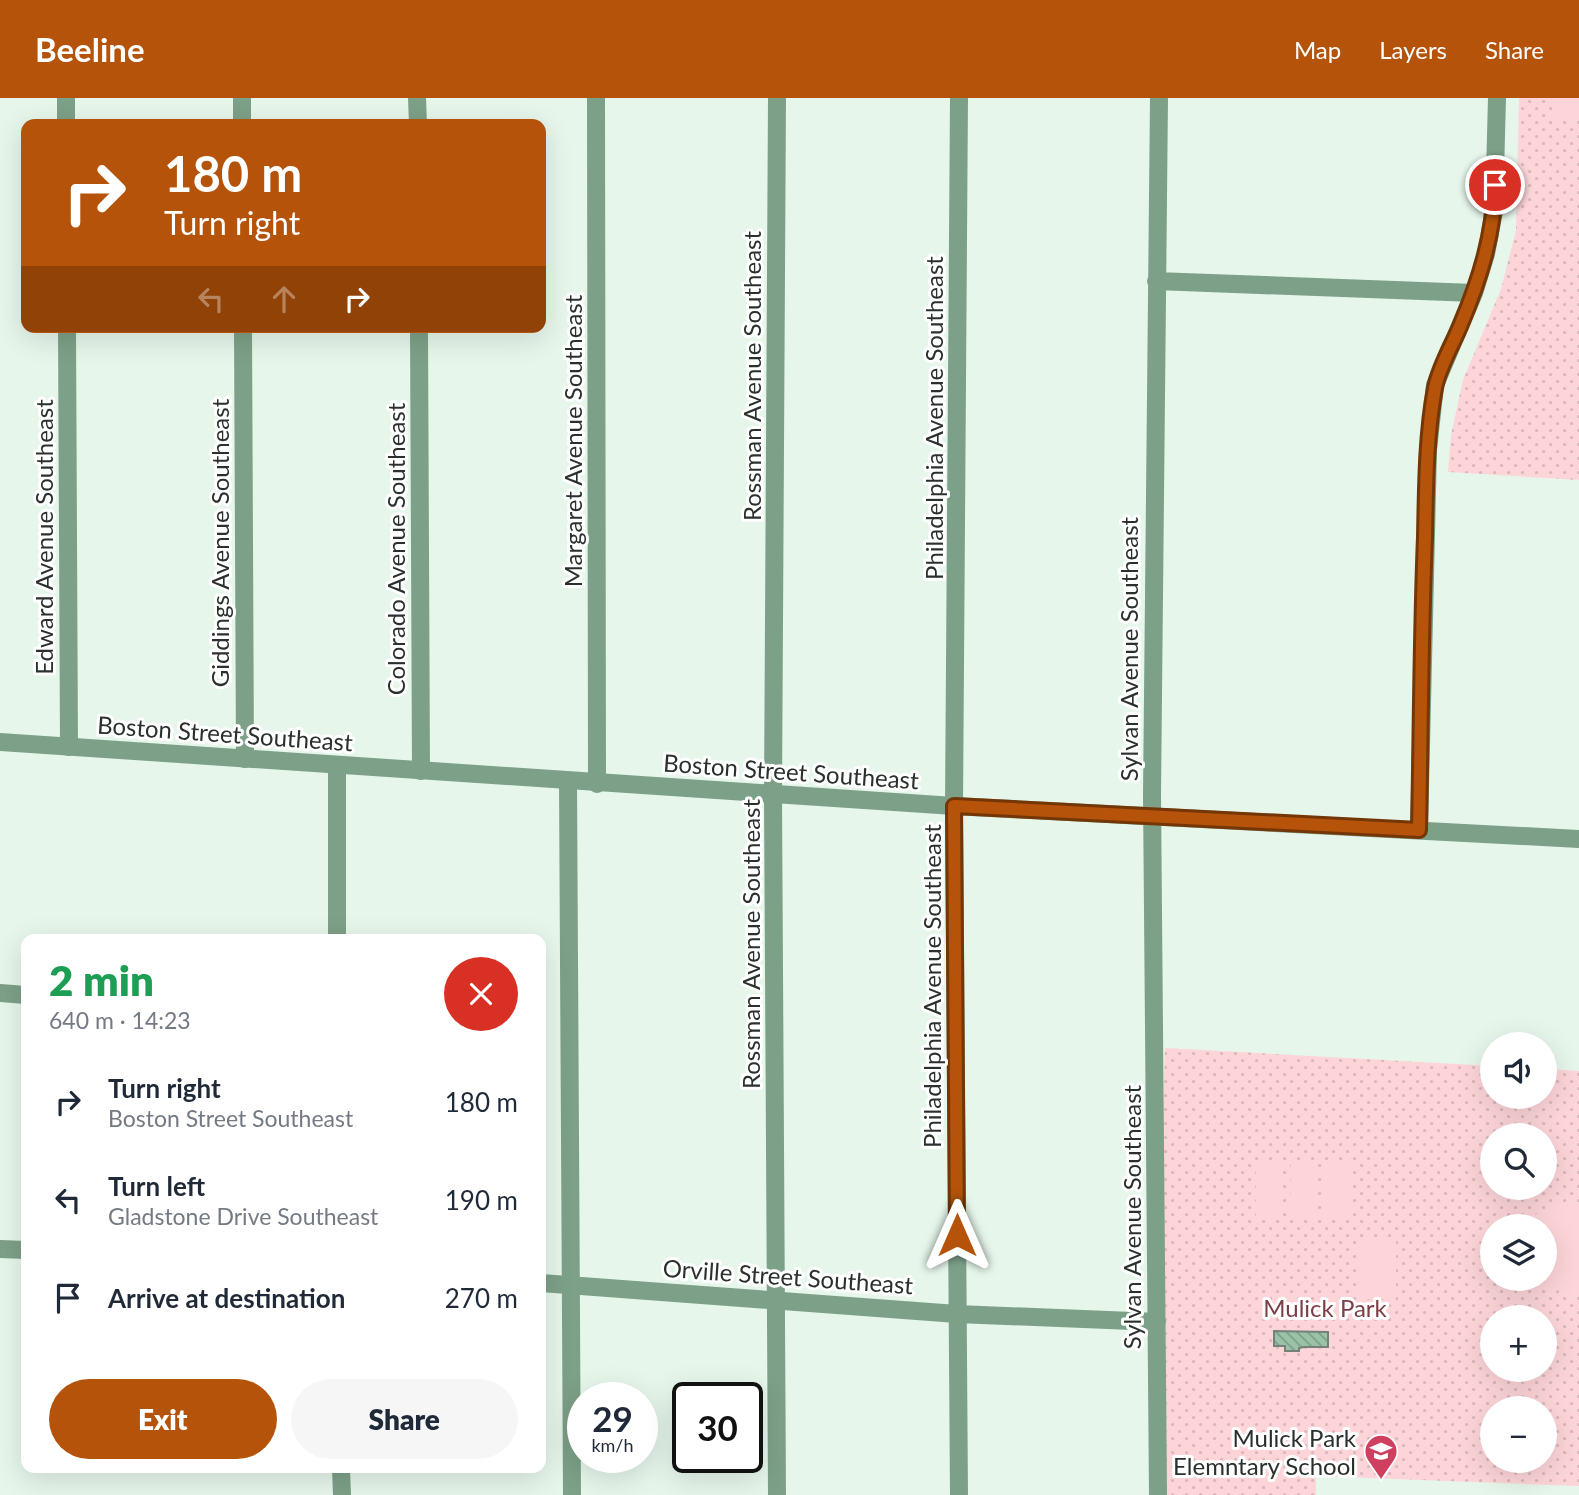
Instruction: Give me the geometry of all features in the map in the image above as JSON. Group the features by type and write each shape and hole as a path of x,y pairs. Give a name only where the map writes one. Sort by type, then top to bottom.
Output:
{"street":[{"path":"66,98 66,119"},
{"path":"242,98 242,119"},
{"path":"417,98 418,119"},
{"name":"Margaret Avenue Southeast","path":"596,98 597,784"},
{"name":"Rossman Avenue Southeast","path":"777,98 773,794 777,1495"},
{"name":"Philadelphia Avenue Southeast","path":"959,98 954,806 959,1495"},
{"name":"Sylvan Avenue Southeast","path":"1158,1495 1152,816 1159,98"},
{"path":"1419,830 1428,450 1435,385 1474,293 1486,254 1494,211 1497,98"},
{"path":"1156,281 1474,293"},
{"name":"Edward Avenue Southeast","path":"66,333 69,747"},
{"name":"Giddings Avenue Southeast","path":"243,333 245,759"},
{"name":"Colorado Avenue Southeast","path":"419,333 421,771"},
{"name":"Boston Street Southeast","path":"0,742 954,806 1579,839"},
{"path":"337,765 337,934"},
{"path":"568,781 572,1495"},
{"path":"0,993 21,995"},
{"path":"0,1249 21,1250"},
{"name":"Orville Street Southeast","path":"546,1283 957,1314 1157,1322"},
{"path":"341,1473 342,1495"}],"green space":[{"path":"1519,98 1579,98 1579,480 1448,472 1451,435 1463,380 1501,289 1516,230"},
{"path":"1553,98 1579,98 1579,119 1552,118"},
{"name":"Mulick Park","path":"1165,1048 1480,1065 1480,1109 1557,1109 1557,1070 1579,1071 1579,1486 1316,1476 1316,1495 1162,1495 1157,1345"},
{"path":"1291,1160 1317,1161 1317,1218 1290,1218"},
{"path":"1325,1160 1352,1160 1352,1218 1325,1218"},
{"path":"1256,1161 1282,1161 1282,1218 1256,1218"},
{"path":"1579,1202 1579,1295 1557,1290 1557,1214 1537,1214 1562,1204"},
{"path":"1359,1239 1396,1239 1396,1299 1360,1299"}],"building":[{"path":"1274,1331 1328,1332 1328,1347 1304,1347 1299,1348 1299,1351 1285,1351 1285,1346 1274,1346"}],"place":[{"name":"Mulick Park Elemntary School","path":"1381,1481"}],"route":[{"path":"957,1235 954,806 1419,830 1423,568 1428,450 1435,385 1474,293 1486,254 1494,211 1495,185"}]}
